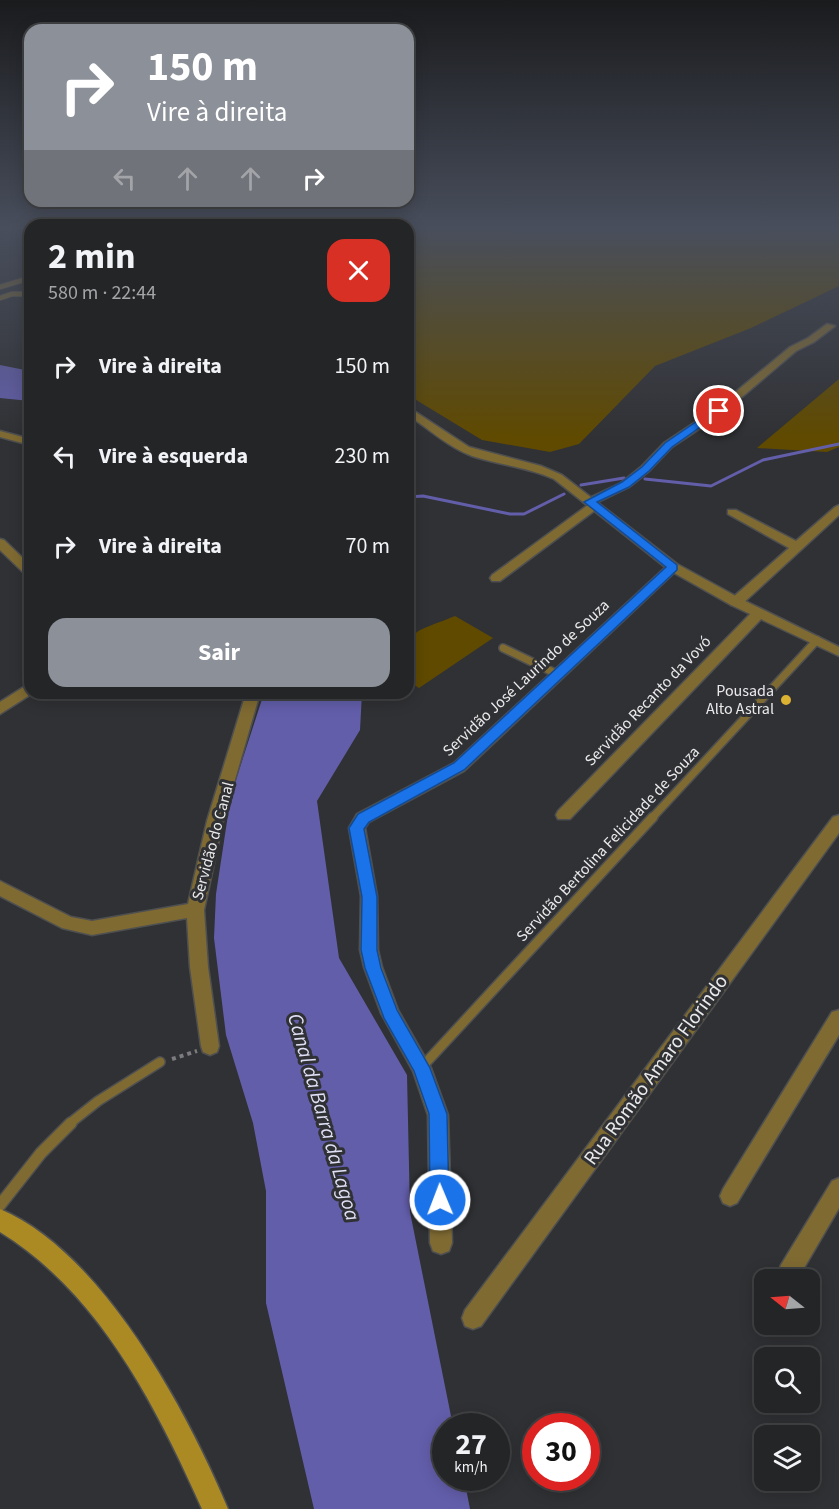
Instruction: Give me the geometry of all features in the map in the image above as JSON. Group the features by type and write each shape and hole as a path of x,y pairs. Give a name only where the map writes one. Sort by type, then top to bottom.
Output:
{"main road":[{"path":"0,1220 26,1235 53,1257 114,1327 162,1406 215,1509"}],"street":[{"path":"496,578 592,504 626,485 668,445 719,411 793,349 811,340 830,326"},
{"path":"414,414 462,448 548,472 568,484 673,567 736,602 839,652"},
{"path":"0,434 24,440"},
{"path":"736,602 839,509"},
{"path":"732,512 797,546"},
{"path":"0,543 24,566"},
{"name":"Servidão José Laurindo de Souza","path":"422,1068 390,1013 369,950 369,897 357,828 363,818 459,766 673,567"},
{"name":"Servidão Recanto da Vovó","path":"564,814 759,613"},
{"path":"0,709 24,692"},
{"name":"Servidão do Canal","path":"210,1047 199,968 195,910 215,821 251,699"},
{"name":"Rua Romão Amaro Florindo","path":"473,1318 839,821"},
{"path":"0,888 68,923 92,928 195,910"},
{"path":"730,1196 839,1018"},
{"path":"422,1068 438,1114 441,1243"},
{"path":"791,1269 839,1188"}],"lane":[{"name":"Servidão Bertolina Felicidade de Souza","path":"422,1068 817,640"},
{"path":"503,648 557,674"},
{"path":"0,1205 41,1152 66,1127 90,1107 160,1062"}],"path":[{"path":"160,1062 210,1047"}],"shaded area":[{"path":"414,298 813,298 751,328 655,366 579,444 550,452 482,440 414,399"},
{"path":"839,379 839,447 827,452 757,448"},
{"path":"455,616 493,638 419,688 414,685 414,635 427,627"}],"water":[{"path":"0,365 24,370 24,400 0,398"},
{"name":"Canal da Barra da Lagoa","path":"262,699 362,699 360,730 317,801 339,958 407,1075 410,1212 450,1413 432,1413 432,1491 467,1491 470,1509 314,1509 266,1303 266,1191 253,1123 226,1035 214,938 216,894 231,795"}],"waterway":[{"path":"645,479 711,486 763,460 839,444"},
{"path":"581,485 624,478"},
{"path":"414,497 423,496 510,514 524,514 564,494"}],"place":[{"name":"Pousada Alto Astral","path":"786,700"}],"route":[{"path":"440,1200 438,1114 422,1068 400,1034 373,968 369,950 369,897 357,828 363,818 443,777 475,753 673,567 652,553 590,502 626,485 668,445 719,411"}]}
